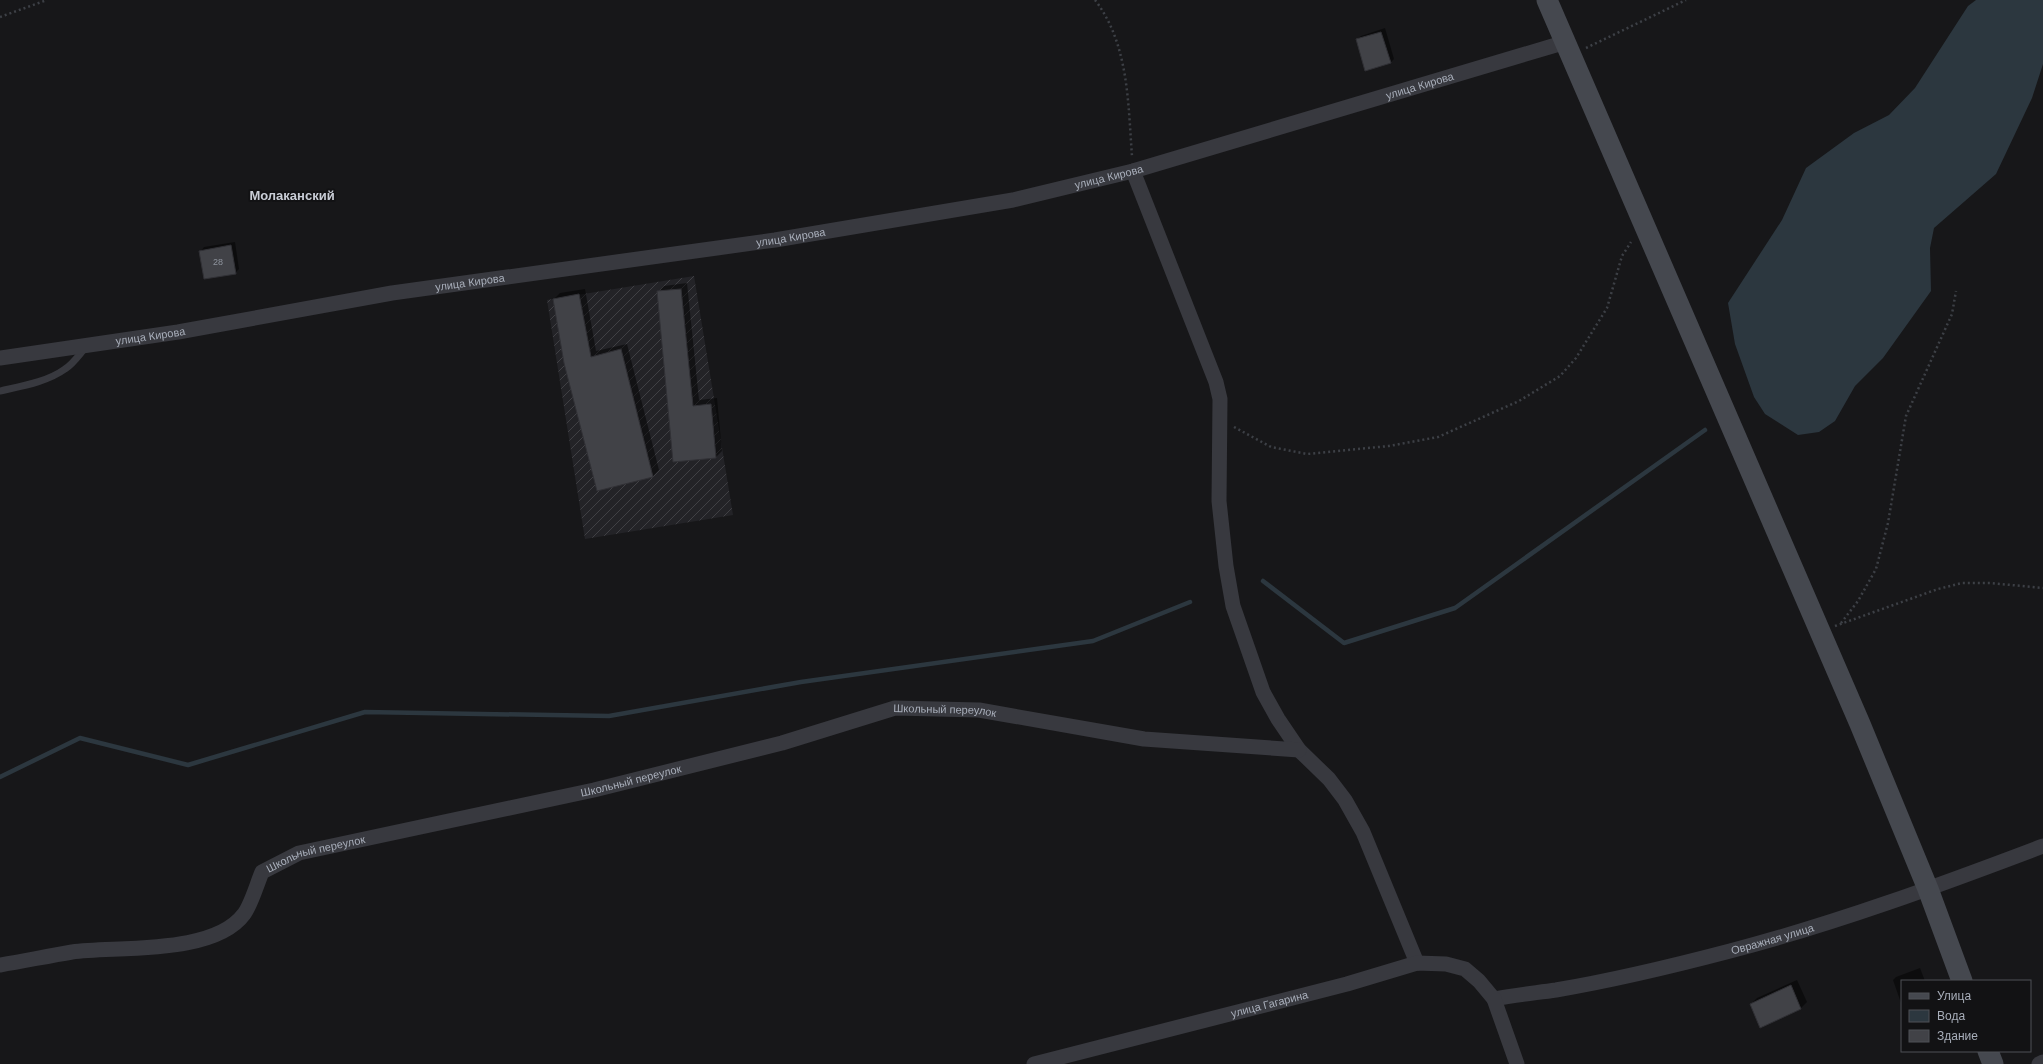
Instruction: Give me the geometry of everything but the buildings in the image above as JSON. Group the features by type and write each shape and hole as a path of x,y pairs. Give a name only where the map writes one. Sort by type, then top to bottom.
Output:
{"main road":[{"path":"1547,0 1820,632 1928,889 1962,980"},
{"path":"1988,1052 1993,1064"}],"street":[{"name":"улица Кирова","path":"0,358 178,332 392,293 829,231 1013,200 1132,171 1568,49"},
{"path":"1132,171 1216,382 1220,399 1219,501 1226,566 1233,606 1263,692 1278,719 1299,750 1329,779 1345,800 1363,832 1417,964"},
{"name":"Школьный переулок","path":"0,965 73,952 176,946 201,939 228,928 244,914 262,872 299,853 594,790 782,743 895,708 979,710 1144,739 1299,750"},
{"name":"Овражная улица","path":"1494,999 1555,990 1631,975 1731,950 1928,889 2043,846"},
{"name":"улица Гагарина","path":"1034,1064 1339,986 1417,964 1446,964 1465,969 1479,981 1494,999"},
{"path":"1494,999 1517,1064"},
{"path":"2038,1064 2043,1062"}],"lane":[{"path":"0,390 30,384 54,375 67,368 87,346"}],"path":[{"path":"0,17 47,0"},
{"path":"1095,0 1119,43 1127,91 1132,171"},
{"path":"1568,49 1686,0"},
{"path":"1220,419 1271,447 1307,454 1388,446 1438,437 1519,401 1560,376 1576,358 1606,308 1622,256 1629,244 1645,227"},
{"path":"1841,623 1858,602 1876,569 1888,523 1906,416 1952,314 1956,291"},
{"path":"1820,632 1841,623 1938,589 1962,583 1990,583 2043,588"}],"shaded area":[{"path":"694,276 733,515 585,539 547,300"}],"water":[{"path":"1976,0 2043,0 2043,64 2032,98 1996,174 1934,228 1930,248 1931,291 1883,358 1855,386 1835,421 1819,432 1798,435 1765,414 1754,397 1735,344 1728,303 1782,220 1806,168 1854,133 1889,115 1915,88 1968,6"}],"waterway":[{"path":"1263,581 1344,643 1455,608 1705,430"},
{"path":"0,777 80,738 188,765 365,712 609,716 801,682 1093,641 1190,602"}],"district":[{"name":"Молаканский","path":"292,195"}]}
